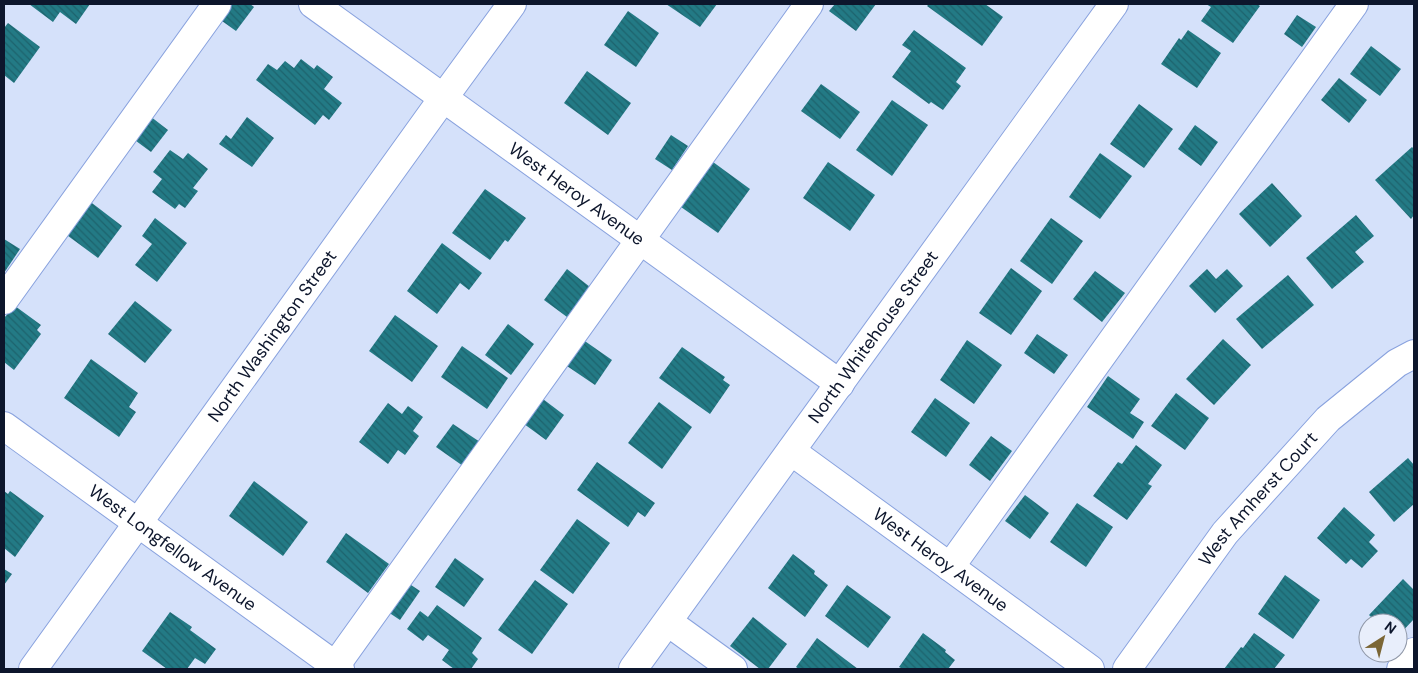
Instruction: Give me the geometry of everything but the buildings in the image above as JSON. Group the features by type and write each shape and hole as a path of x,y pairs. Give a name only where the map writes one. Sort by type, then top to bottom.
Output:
{"street":[{"path":"4,300 217,4"},
{"name":"West Heroy Avenue","path":"313,4 840,384"},
{"name":"North Washington Street","path":"33,669 512,4"},
{"path":"336,668 809,4"},
{"name":"North Whitehouse Street","path":"633,669 1114,4"},
{"path":"950,566 1354,4"},
{"name":"West Amherst Court","path":"1127,669 1226,533 1328,419 1397,363 1414,354"},
{"name":"West Longfellow Avenue","path":"4,426 336,668"},
{"name":"West Heroy Avenue","path":"791,451 1090,669"},
{"path":"668,622 733,669"},
{"path":"1401,669 1414,652"}]}
